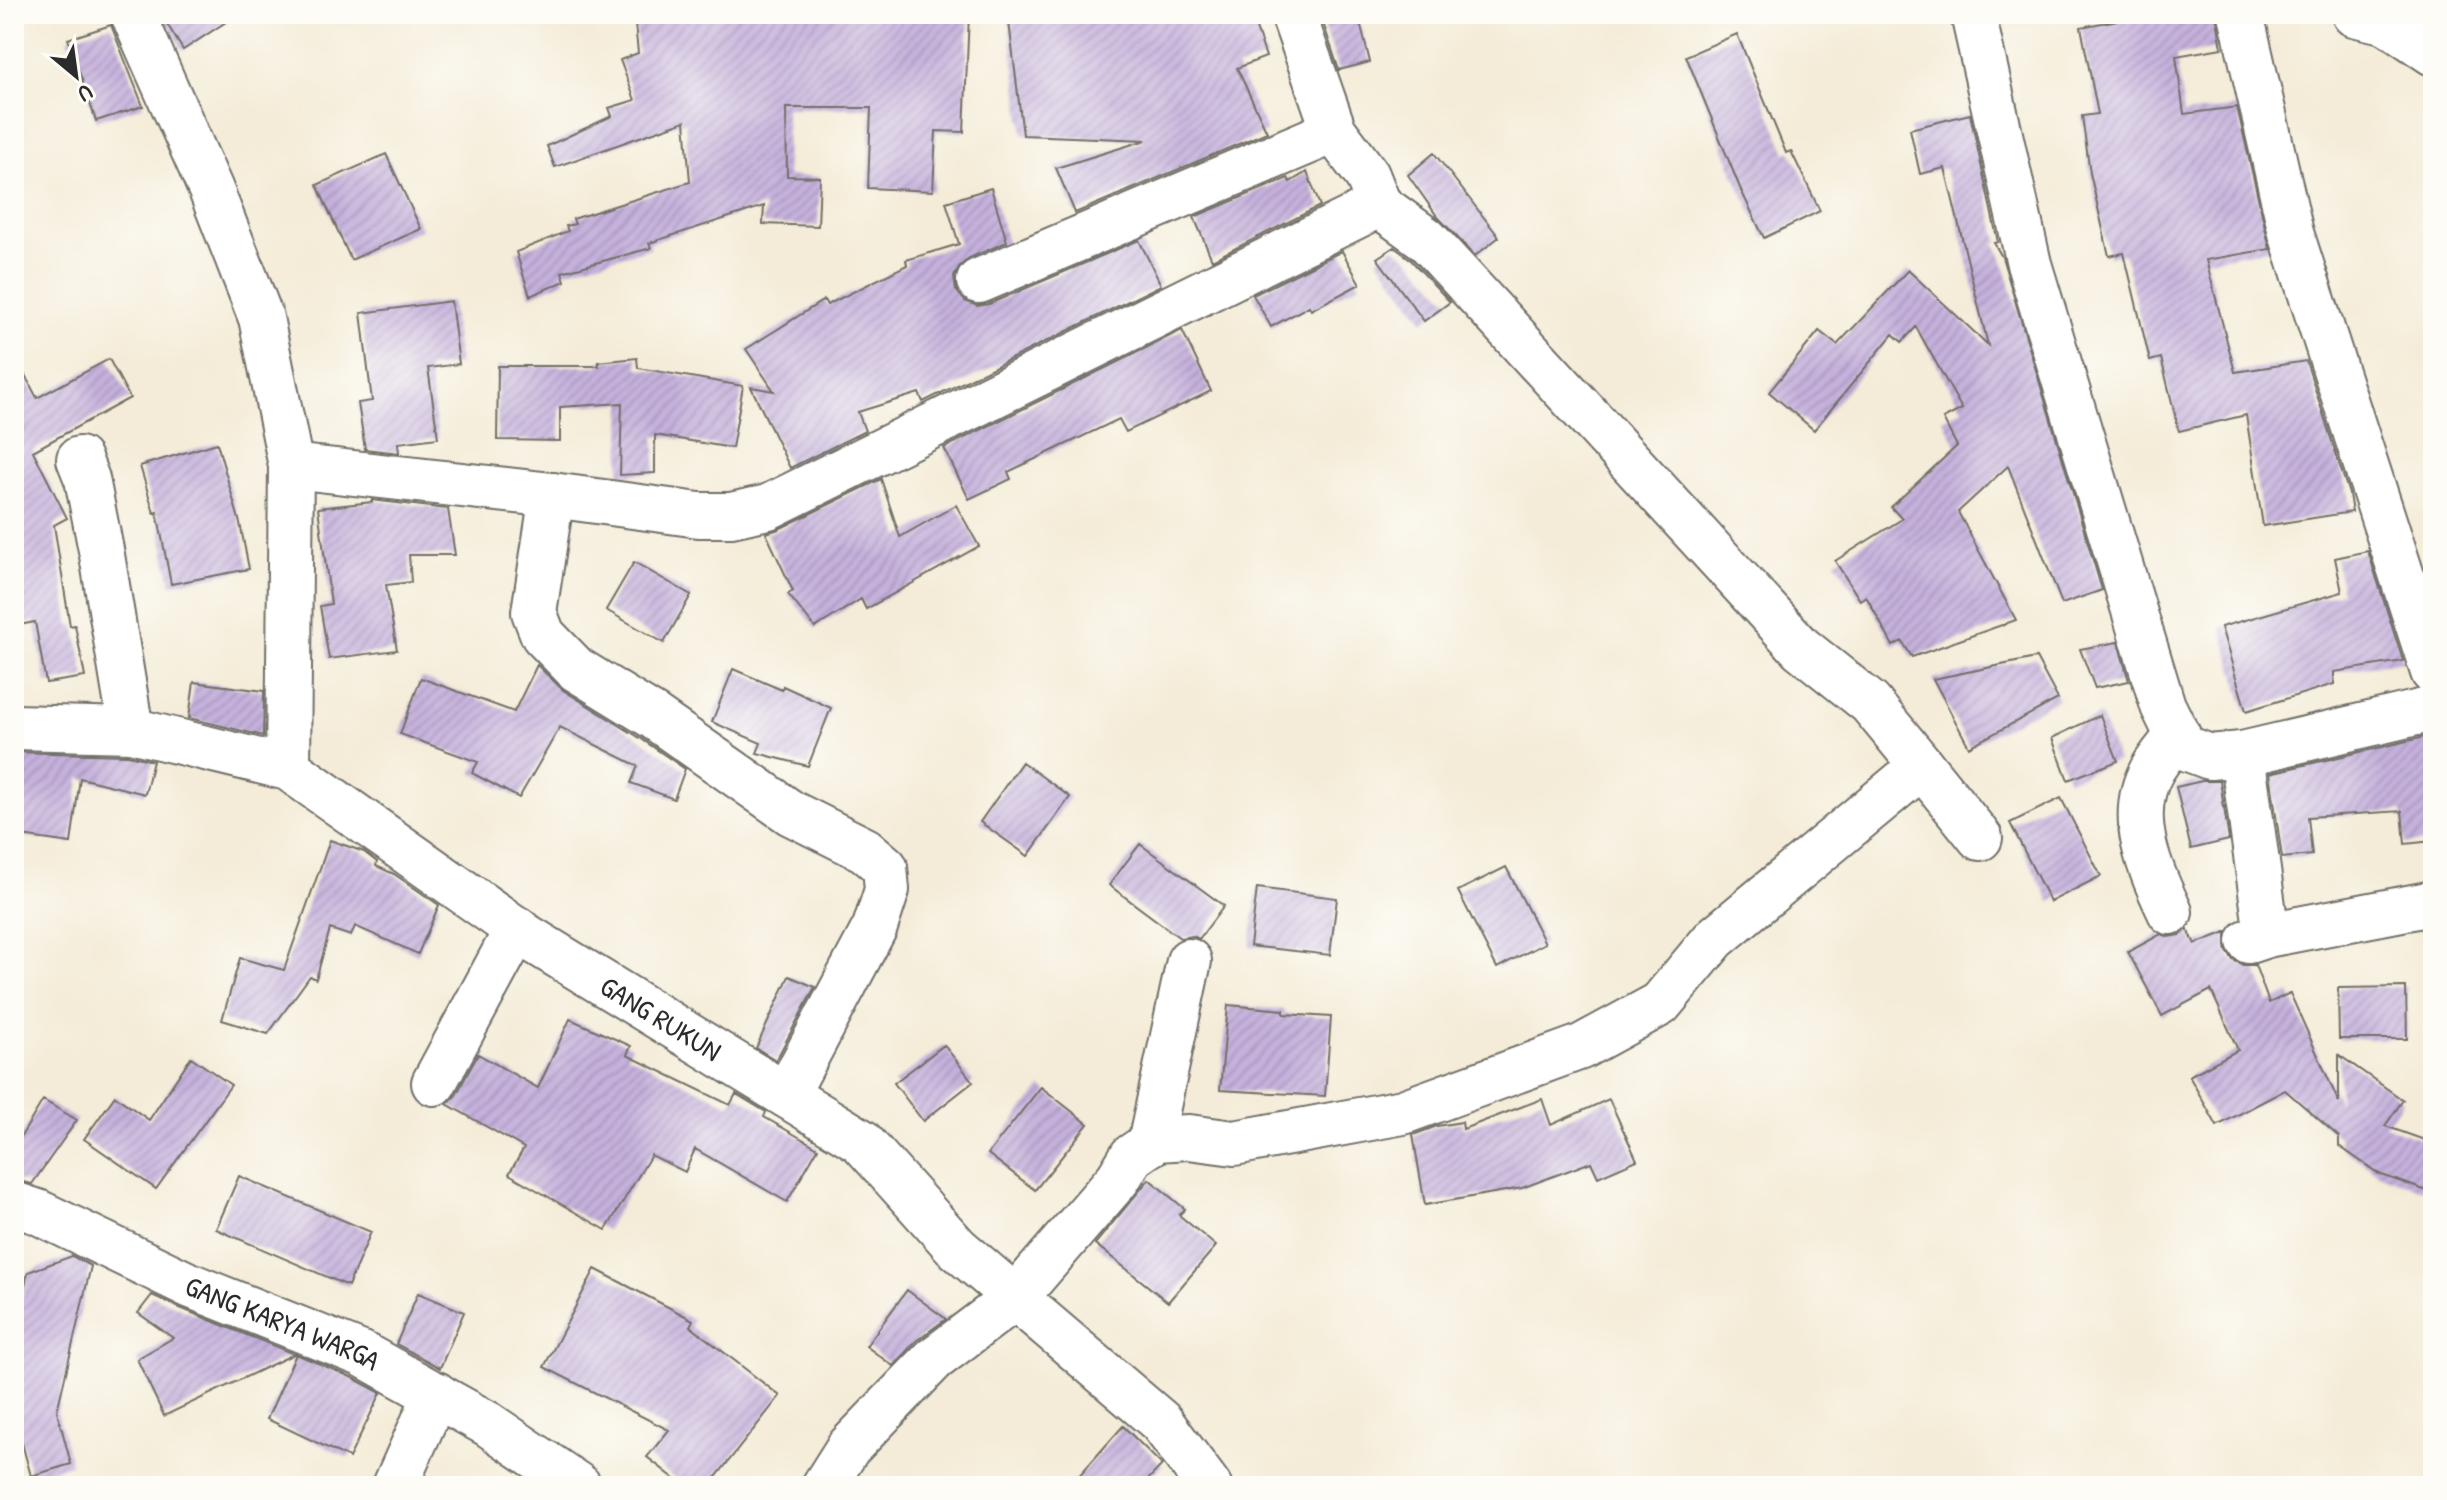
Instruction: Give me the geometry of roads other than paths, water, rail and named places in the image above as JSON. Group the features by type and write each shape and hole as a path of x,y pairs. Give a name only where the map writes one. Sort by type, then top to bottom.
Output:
{"street":[{"path":"133,14 211,190 261,318 291,466 288,768"},
{"path":"1293,14 1334,131 1367,175 1379,205 1426,239 1801,648 1870,703 1980,838"},
{"path":"1973,14 2029,264 2163,706 2183,747 2210,757 2242,754 2433,709"},
{"path":"2241,14 2291,233 2433,672"},
{"path":"2354,14 2387,22 2433,53"},
{"path":"979,281 1334,131"},
{"path":"291,466 699,515 731,515 768,507 1379,205"},
{"path":"79,459 87,479 102,555 131,730"},
{"path":"552,495 534,612 543,635 576,669 654,717 791,813 865,850 885,867 887,890 875,927 786,1095"},
{"name":"GANG RUKUN","path":"14,727 131,730 288,768 517,929 861,1141 957,1248 1161,1422 1209,1486"},
{"path":"2170,912 2152,874 2142,838 2140,804 2151,771 2178,735"},
{"path":"2242,754 2258,938 2433,903"},
{"path":"824,1486 848,1448 934,1359 1016,1297 1118,1179 1132,1156 1157,1139 1189,1137 1234,1143 1403,1112 1581,1047 1660,1004 1715,938 1922,766"},
{"path":"434,1083 517,929"},
{"path":"1150,1144 1189,961"},
{"name":"GANG KARYA WARGA","path":"14,1204 38,1212 189,1285 362,1354 436,1394 579,1486"},
{"path":"395,1486 436,1394"}]}
